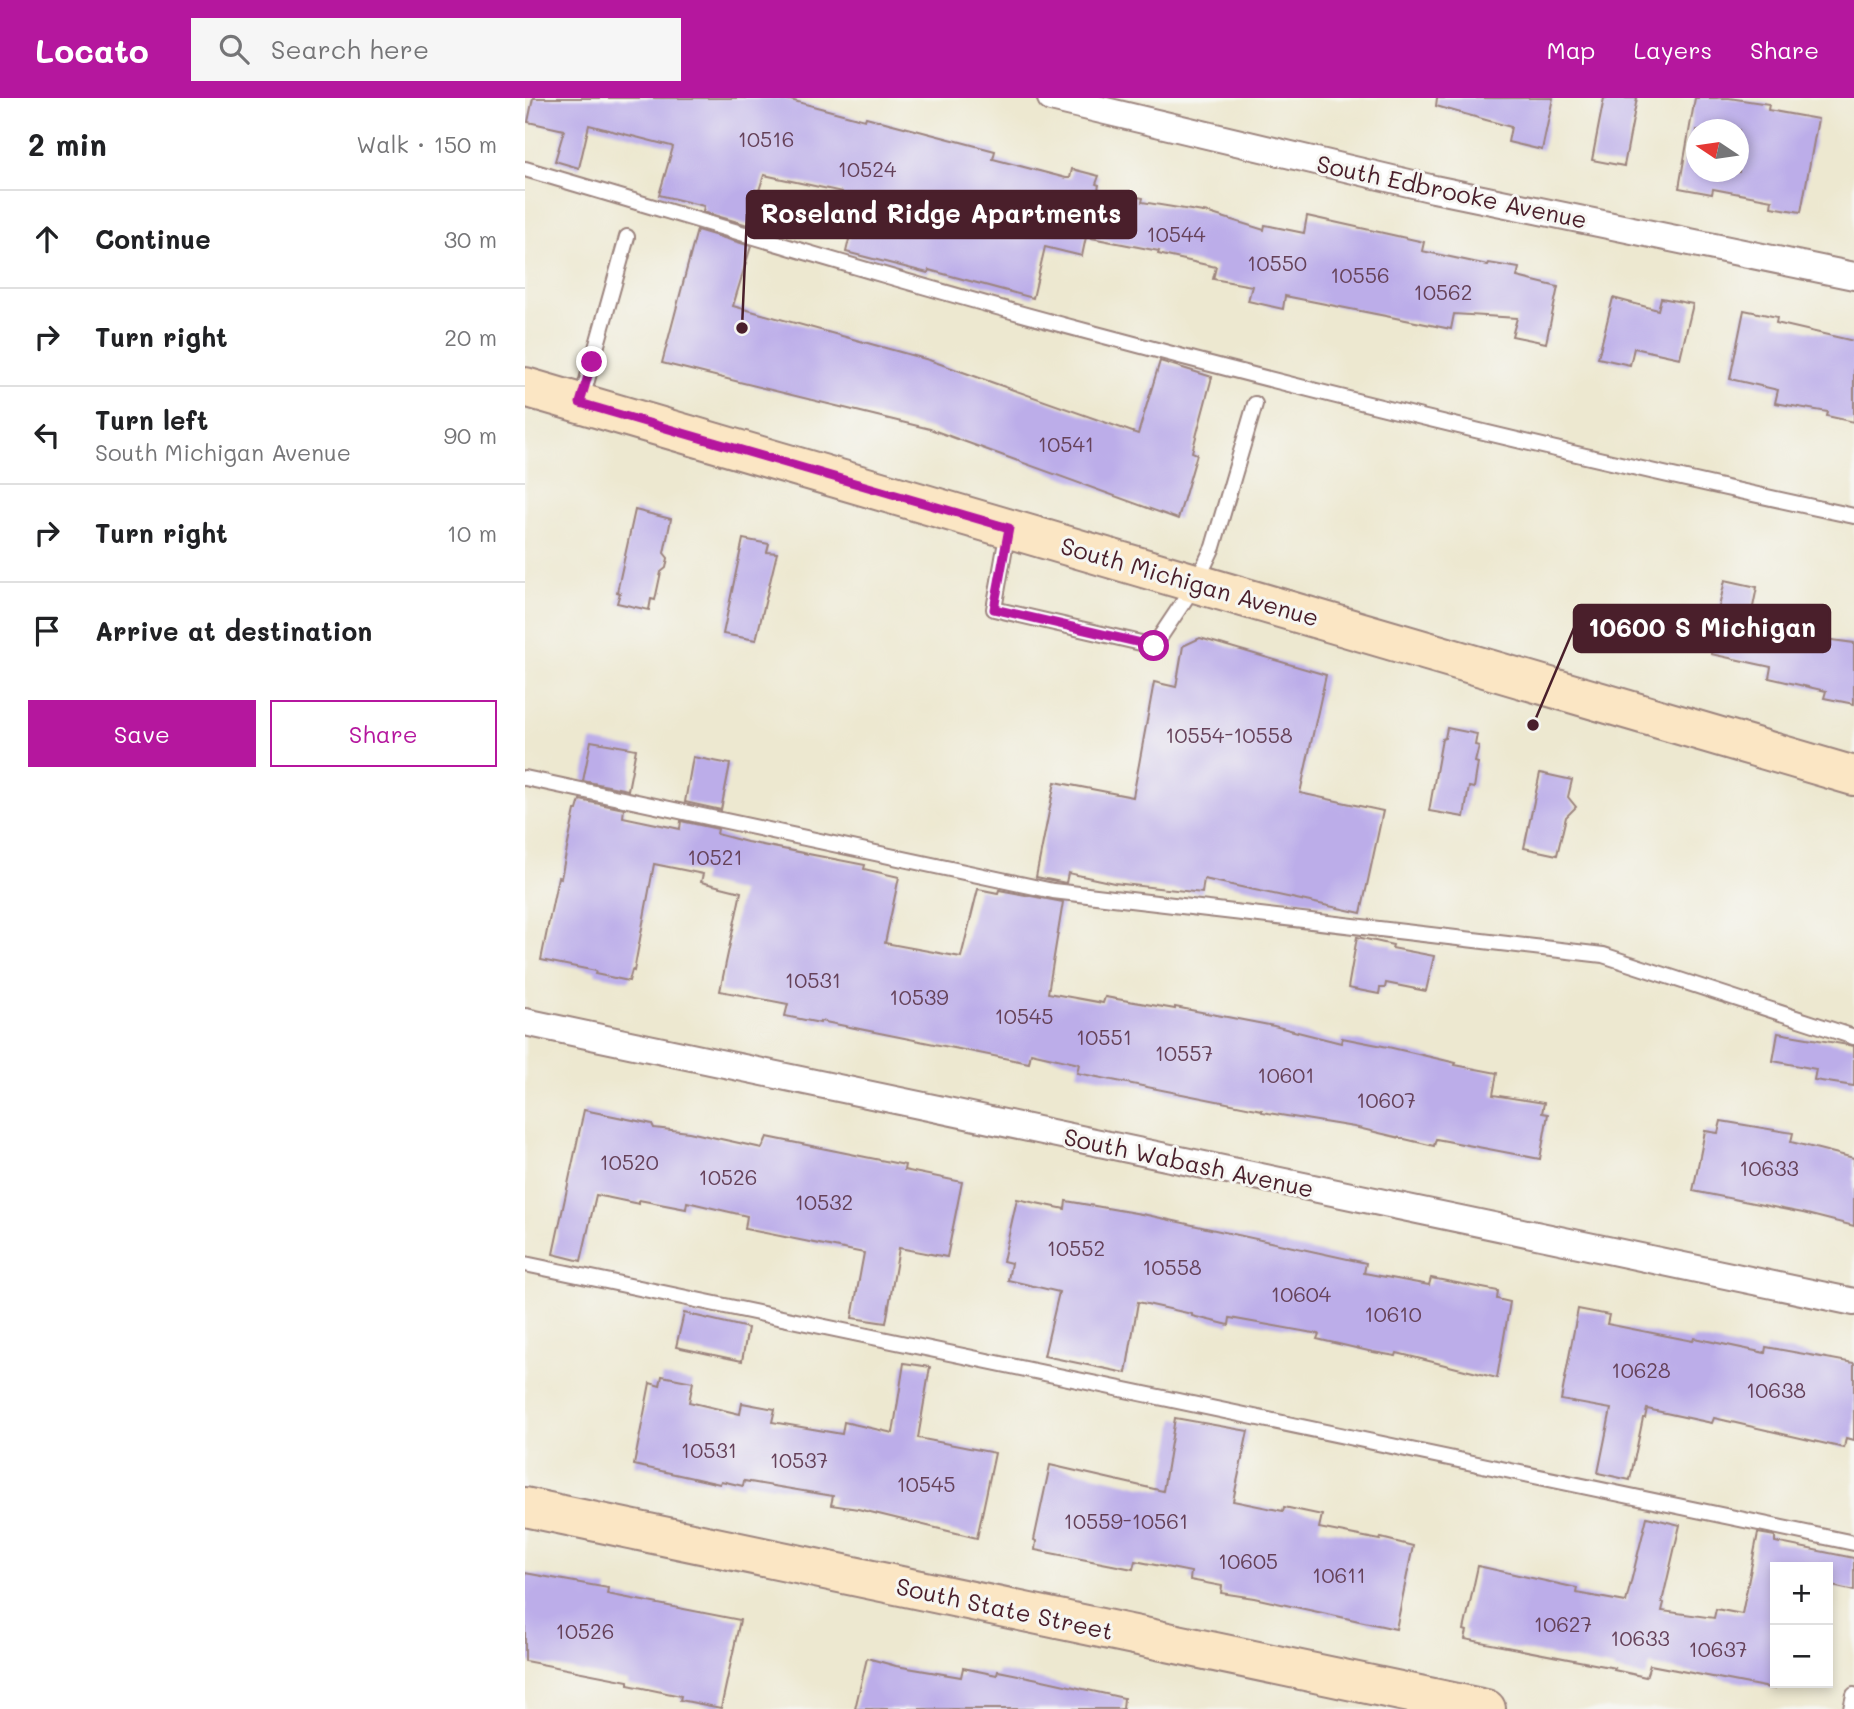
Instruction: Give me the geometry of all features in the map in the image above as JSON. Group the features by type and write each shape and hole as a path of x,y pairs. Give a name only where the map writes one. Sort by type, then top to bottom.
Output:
{"main road":[{"name":"South Michigan Avenue","path":"525,387 1854,776"},
{"name":"South State Street","path":"525,1507 1486,1709"}],"street":[{"name":"South Edbrooke Avenue","path":"1051,98 1421,186 1854,276"},
{"name":"South Wabash Avenue","path":"525,1022 1854,1302"}],"lane":[{"path":"525,169 1100,335 1629,466 1854,516"},
{"path":"580,403 627,237"},
{"path":"1009,528 994,609 1154,646 1196,583 1213,547 1255,404"},
{"path":"525,778 1053,891 1603,955 1854,1037"},
{"path":"525,1264 1854,1543"},
{"path":"1851,1709 1854,1695"}],"building":[{"path":"533,98 783,98 995,151 993,159 1066,178 1070,178 1072,169 1099,176 1096,184 1099,185 1098,190 1143,198 1142,202 1209,213 1264,230 1265,225 1304,233 1307,216 1424,242 1422,251 1488,265 1519,268 1517,277 1558,287 1546,343 1512,336 1517,318 1454,314 1451,329 1285,296 1283,309 1248,301 1252,286 1213,279 1216,267 1158,254 1159,251 1086,237 1082,256 1045,247 1033,298 929,270 928,273 846,252 857,206 840,201 842,192 764,175 748,225 703,212 704,206 659,195 673,147 671,146 589,125 579,168 555,161 564,130 528,122"},
{"path":"1437,98 1553,98 1542,150 1508,142 1511,127 1436,106"},
{"path":"1604,98 1637,98 1624,166 1592,160"},
{"path":"1695,98 1729,98 1769,104 1768,110 1818,119 1801,212 1771,207 1772,200 1713,189 1712,194 1679,188 1686,149 1686,182 1749,182 1749,119 1691,119"},
{"path":"697,230 751,246 733,306 929,360 1138,434 1160,361 1212,377 1192,452 1197,454 1178,519 930,429 662,363"},
{"path":"1613,298 1658,310 1661,298 1693,304 1680,358 1634,348 1630,365 1598,358"},
{"path":"1744,310 1777,317 1776,323 1854,341 1854,422 1827,416 1828,412 1775,403 1778,390 1730,379"},
{"path":"635,510 671,519 664,553 668,558 666,568 661,572 655,600 651,599 649,610 617,603"},
{"path":"743,539 769,544 767,552 777,553 756,640 723,634"},
{"path":"1725,580 1757,587 1752,612 1810,628 1809,637 1854,643 1854,704 1824,698 1826,691 1769,678 1771,667 1711,654"},
{"path":"1200,638 1326,675 1300,793 1383,811 1361,913 1204,879 1202,893 1114,883 1068,873 1066,883 1036,877 1055,782 1133,797 1154,682 1176,687 1183,646"},
{"path":"1447,728 1477,734 1475,745 1479,746 1475,762 1478,763 1474,788 1469,787 1464,817 1429,811 1442,739 1445,738"},
{"path":"591,741 636,749 628,790 583,781"},
{"path":"693,757 730,764 721,810 685,802"},
{"path":"1540,773 1572,780 1568,797 1576,807 1566,817 1557,855 1524,848"},
{"path":"580,800 624,809 623,817 680,829 681,821 718,829 717,834 747,842 865,865 864,869 899,877 885,943 961,957 978,889 998,893 999,890 1063,902 1048,993 1103,1003 1105,997 1175,1007 1274,1026 1341,1043 1342,1038 1388,1047 1497,1073 1493,1095 1544,1103 1542,1113 1548,1114 1540,1159 1436,1139 1434,1146 1354,1127 1262,1112 1077,1073 1079,1064 1031,1053 1029,1063 785,1016 788,1004 720,991 741,892 701,882 703,874 654,864 634,971 632,970 629,981 541,960 558,877 561,878 575,810"},
{"path":"1357,937 1393,945 1392,948 1434,956 1426,991 1386,983 1385,988 1380,988 1379,994 1348,988"},
{"path":"1778,1033 1854,1046 1854,1086 1814,1080 1816,1069 1773,1061"},
{"path":"584,1110 652,1124 654,1128 689,1132 762,1148 767,1137 905,1165 904,1170 962,1182 947,1257 899,1248 886,1323 852,1318 864,1253 745,1229 747,1216 687,1202 686,1209 639,1200 639,1204 596,1195 581,1261 553,1254"},
{"path":"1721,1121 1793,1133 1791,1142 1854,1158 1854,1226 1693,1191 1705,1131 1718,1133"},
{"path":"1017,1199 1065,1209 1066,1201 1147,1215 1366,1263 1364,1273 1429,1285 1431,1278 1498,1291 1497,1299 1510,1302 1497,1378 1397,1353 1396,1356 1373,1352 1317,1339 1319,1334 1230,1318 1229,1325 1138,1302 1126,1373 1044,1356 1059,1292 1008,1280 1011,1263 1003,1261"},
{"path":"1578,1309 1609,1315 1607,1324 1693,1341 1694,1338 1765,1353 1766,1347 1854,1363 1854,1440 1846,1438 1844,1448 1714,1418 1712,1423 1647,1409 1630,1480 1598,1473 1611,1409 1561,1400"},
{"path":"684,1313 748,1328 742,1361 676,1347"},
{"path":"904,1363 930,1367 918,1438 995,1453 977,1538 831,1505 833,1496 744,1481 743,1486 721,1481 720,1484 634,1465 650,1383 660,1386 662,1376 693,1382 689,1402 740,1414 742,1403 775,1409 772,1422 842,1434 844,1422 893,1433"},
{"path":"1175,1418 1248,1431 1233,1501 1283,1511 1284,1507 1322,1515 1319,1528 1413,1546 1396,1629 1221,1593 1222,1586 1190,1580 1191,1572 1135,1561 1133,1569 1035,1550 1034,1540 1050,1465 1163,1491"},
{"path":"1647,1517 1680,1525 1662,1611 1714,1618 1716,1609 1742,1614 1758,1533 1775,1536 1775,1542 1854,1558 1854,1591 1833,1586 1833,1562 1770,1562 1770,1688 1775,1689 1650,1665 1646,1677 1614,1670 1615,1668 1465,1639 1467,1631 1464,1630 1478,1566 1577,1588 1576,1593 1626,1602"},
{"path":"525,1573 608,1588 607,1594 740,1620 721,1708 628,1685 628,1681 525,1661"},
{"path":"867,1658 961,1677 963,1668 997,1675 998,1671 1124,1698 1123,1709 855,1709"}],"place":[{"name":"Roseland Ridge Apartments","path":"742,328"},
{"name":"10600 S Michigan","path":"1533,725"}],"route":[{"path":"592,362 580,403 1009,528 994,609 1154,646"}]}
